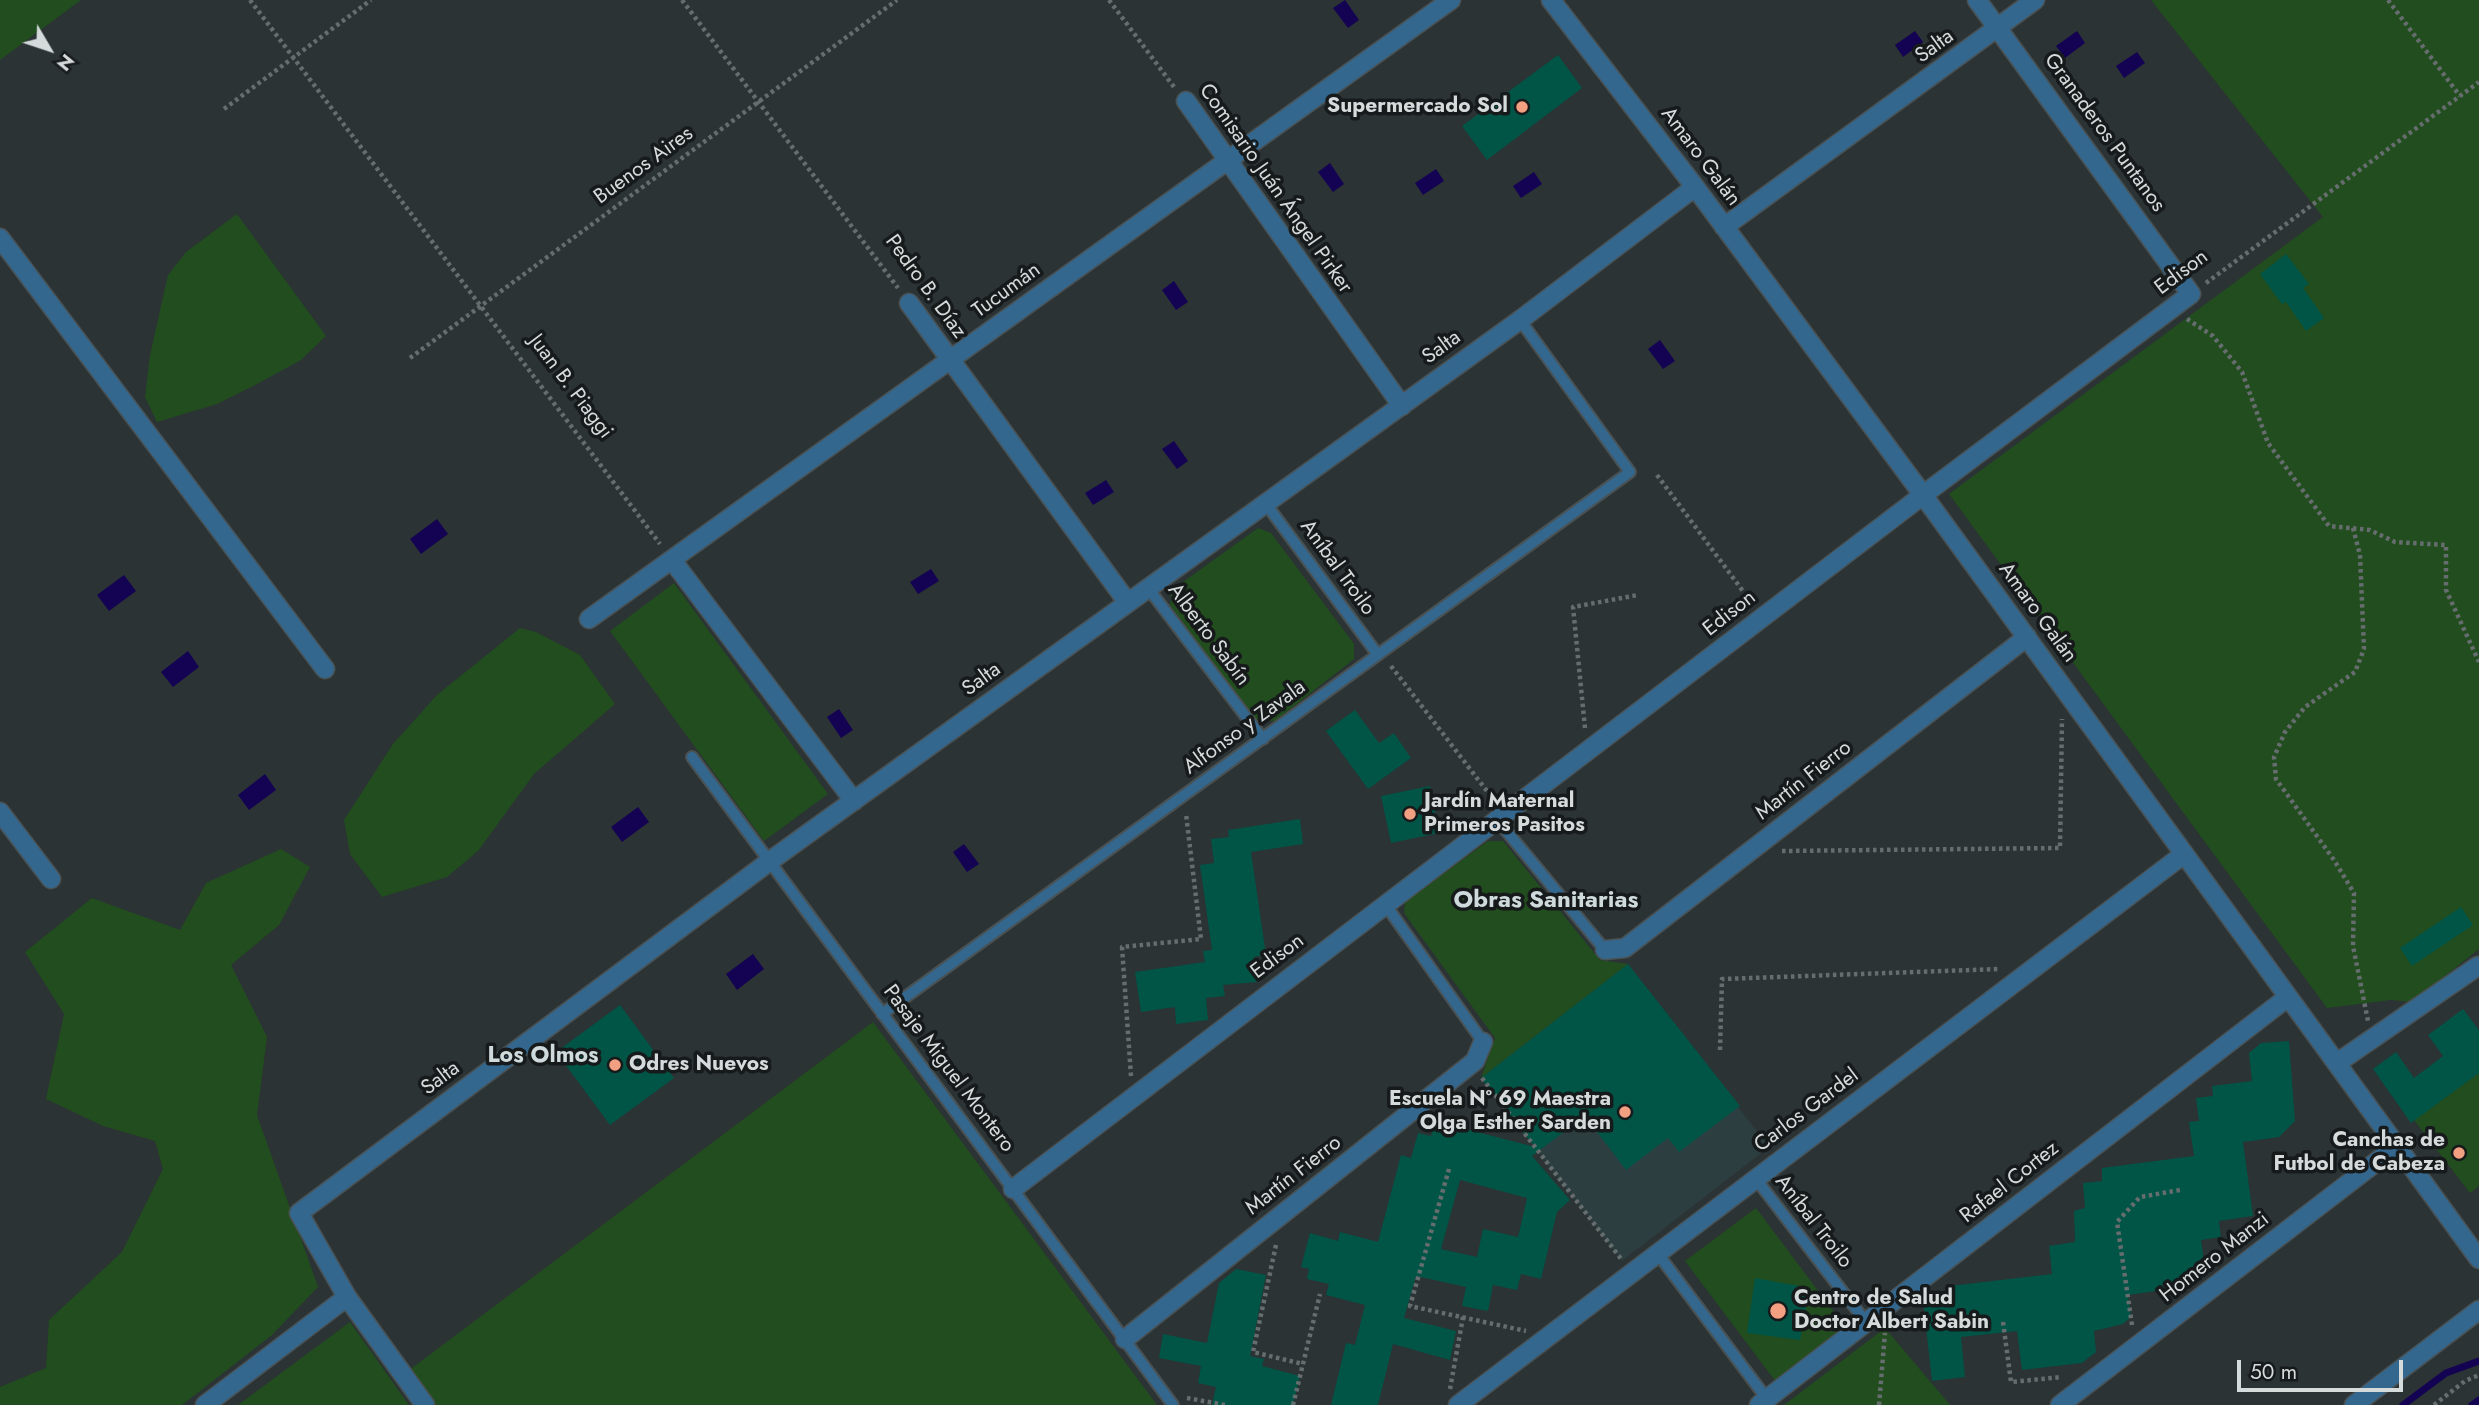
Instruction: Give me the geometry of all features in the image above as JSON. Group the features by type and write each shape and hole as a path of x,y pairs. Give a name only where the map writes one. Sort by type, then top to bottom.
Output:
{"street":[{"name":"Tucumán","path":"589,619 1451,0"},
{"name":"Amaro Galán","path":"1551,0 1695,187 1923,495 2479,1259"},
{"name":"Granaderos Puntanos","path":"1977,0 2191,294"},
{"name":"Salta","path":"1724,227 2035,0"},
{"name":"Comisario Juán Ángel Pirker","path":"1185,101 1402,406"},
{"name":"Salta","path":"347,1297 299,1213 770,861 1402,406 1695,187"},
{"path":"0,237 325,669"},
{"name":"Edison","path":"1013,1189 2191,294"},
{"name":"Pedro B. Díaz","path":"909,303 1128,603"},
{"path":"672,560 854,801"},
{"name":"Martín Fierro","path":"1605,950 1625,948 2027,637"},
{"path":"0,812 51,879"},
{"name":"Carlos Gardel","path":"1454,1397 1658,1254 2184,854"},
{"path":"2337,1063 2478,966"},
{"name":"Rafael Cortez","path":"1763,1402 2288,997"},
{"name":"Martín Fierro","path":"1125,1339 1475,1061 1483,1042"},
{"name":"Homero Manzi","path":"2060,1405 2397,1146"},
{"path":"205,1405 347,1297 425,1405"},
{"path":"2354,1405 2479,1310"}],"lane":[{"name":"Alfonso y Zavala","path":"883,1014 1630,472 1520,320"},
{"name":"Aníbal Troilo","path":"1266,504 1378,655"},
{"name":"Alberto Sabín","path":"1148,588 1263,738"},
{"name":"Pasaje Miguel Montero","path":"692,757 1173,1405"},
{"path":"1498,821 1605,950"},
{"path":"1385,904 1483,1042"},
{"name":"Aníbal Troilo","path":"1756,1179 1866,1322"},
{"path":"1658,1254 1763,1402"}],"path":[{"name":"Juan B. Piaggi","path":"250,0 672,560"},
{"path":"224,109 371,0"},
{"name":"Pedro B. Díaz","path":"682,0 909,303"},
{"name":"Buenos Aires","path":"410,358 897,0"},
{"name":"Comisario Juán Ángel Pirker","path":"1110,0 1185,101"},
{"path":"2388,0 2460,96"},
{"name":"Edison","path":"2191,294 2479,82"},
{"path":"2171,310 2213,335 2242,372 2268,443 2329,526 2370,530 2395,542 2446,545 2446,590 2479,662"},
{"path":"1657,475 1751,602"},
{"path":"2353,528 2360,555 2364,649 2355,672 2305,707 2285,732 2274,757 2276,779 2334,860 2354,893 2353,946 2372,1039"},
{"path":"1585,729 1573,607 1638,595"},
{"path":"1391,666 1493,799"},
{"path":"1777,851 2060,848 2062,719"},
{"path":"1131,1076 1122,947 1201,939 1186,814"},
{"path":"1720,1050 1722,979 2007,968"},
{"path":"1481,1078 1622,1261"},
{"path":"1448,1169 1410,1306 1527,1332"},
{"path":"2132,1325 2117,1222 2140,1197 2180,1190"},
{"path":"1278,1237 1253,1352 1303,1364"},
{"path":"1293,1405 1320,1294"},
{"path":"1454,1397 1463,1317"},
{"path":"2003,1322 2011,1382 2062,1377"},
{"path":"1879,1405 1885,1328"},
{"path":"2434,1405 2465,1381 2479,1375"},
{"path":"1186,1398 1225,1405"}],"shaded area":[{"path":"1345,0 1359,20 1348,28 1333,8"},
{"path":"1915,31 1923,42 1903,57 1895,45"},
{"path":"2077,31 2085,43 2065,58 2056,46"},
{"path":"2137,52 2145,63 2124,78 2116,66"},
{"path":"1330,163 1344,184 1333,192 1318,172"},
{"path":"1436,169 1444,181 1423,195 1415,183"},
{"path":"1534,172 1542,184 1521,198 1513,186"},
{"path":"1174,281 1188,302 1176,310 1162,290"},
{"path":"1660,340 1675,361 1663,369 1648,349"},
{"path":"1174,441 1188,461 1177,469 1162,449"},
{"path":"1106,480 1114,492 1093,505 1085,493"},
{"path":"437,519 448,534 421,554 410,539"},
{"path":"931,569 939,581 918,594 910,582"},
{"path":"124,575 136,591 109,611 97,595"},
{"path":"188,651 199,667 173,687 161,672"},
{"path":"839,709 853,730 841,738 827,717"},
{"path":"265,774 276,790 249,810 238,795"},
{"path":"638,807 649,822 622,842 611,827"},
{"path":"964,844 979,864 967,872 953,852"},
{"path":"753,954 764,969 737,990 726,974"},
{"name":"Escuela N° 69 Maestra Olga Esther Sarden","path":"1628,964 1769,1147 1622,1261 1481,1078"}],"green space":[{"path":"0,0 81,0 0,60"},
{"path":"2151,0 2479,0 2479,949 2412,1002 2391,1000 2327,1008 1949,494 2323,217"},
{"path":"237,214 326,336 301,360 257,384 217,404 157,422 145,397 150,355 168,275 186,252"},
{"path":"1258,528 1271,533 1354,644 1354,659 1275,721 1255,719 1170,605 1172,590"},
{"path":"674,583 828,794 764,841 610,631"},
{"path":"520,628 536,632 580,655 615,704 534,774 478,851 447,877 382,897 350,854 344,820 393,744 437,695"},
{"path":"1488,841 1503,841 1600,960 1628,964 1481,1078 1495,1038 1404,913 1405,902"},
{"path":"281,849 310,867 279,925 231,965 267,1037 257,1115 318,1287 272,1335 182,1405 0,1405 0,1387 46,1368 49,1320 122,1252 163,1169 155,1141 103,1126 46,1099 64,1014 25,952 92,898 180,930 206,883"},
{"path":"873,1022 1157,1405 432,1405 408,1371"},
{"name":"Canchas de Futbol de Cabeza","path":"2479,1073 2479,1186 2470,1193 2414,1120"},
{"path":"1756,1208 1846,1328 1776,1382 1685,1261"},
{"path":"350,1322 409,1405 238,1405"},
{"path":"1885,1328 1950,1405 1784,1405"}],"building":[{"name":"Supermercado Sol","path":"1558,55 1582,88 1487,160 1462,126"},
{"path":"2286,254 2309,284 2303,288 2324,318 2306,331 2286,302 2282,304 2260,274"},
{"path":"1355,710 1379,743 1394,733 1411,758 1368,789 1326,731"},
{"name":"Jardín Maternal Primeros Pasitos","path":"1430,786 1439,833 1391,843 1381,796"},
{"path":"1300,819 1303,844 1251,852 1266,955 1254,957 1257,982 1223,985 1225,996 1206,998 1208,1020 1176,1024 1175,1007 1141,1012 1135,972 1205,962 1203,951 1212,950 1200,865 1214,863 1211,839 1229,837 1228,830"},
{"path":"2461,907 2473,925 2412,966 2400,948"},
{"path":"1628,964 1740,1106 1679,1152 1668,1138 1626,1170 1585,1116 1532,1156 1570,1200 1557,1212 1541,1279 1521,1274 1517,1290 1493,1285 1488,1311 1462,1306 1466,1287 1416,1276 1404,1318 1456,1331 1450,1360 1393,1344 1378,1405 1331,1405 1346,1343 1355,1345 1365,1305 1326,1295 1329,1284 1307,1279 1309,1269 1301,1267 1310,1233 1338,1241 1340,1232 1378,1242 1401,1155 1411,1158 1418,1133 1431,1136 1435,1121 1535,1147 1481,1078","holes":["1460,1180 1527,1198 1518,1237 1483,1229 1477,1257 1441,1249"]},
{"name":"Odres Nuevos","path":"620,1005 674,1078 610,1125 556,1052"},
{"path":"2463,1009 2479,1030 2479,1073 2411,1123 2373,1069 2396,1052 2414,1078 2443,1056 2428,1035"},
{"path":"2289,1041 2295,1121 2279,1137 2243,1142 2253,1216 2219,1221 2221,1237 2201,1240 2205,1269 2185,1271 2186,1280 2162,1284 2163,1290 2128,1295 2131,1317 2123,1324 2094,1331 2096,1352 2082,1363 2022,1370 2017,1331 1961,1337 1965,1377 1932,1381 1923,1300 1952,1297 1950,1286 2052,1274 2049,1246 2075,1242 2074,1211 2085,1208 2083,1183 2102,1181 2102,1168 2194,1156 2189,1122 2199,1121 2196,1098 2213,1096 2212,1086 2252,1081 2249,1053 2261,1043"},
{"path":"1236,1269 1266,1275 1250,1356 1264,1359 1262,1366 1300,1376 1293,1405 1212,1405 1216,1387 1198,1383 1201,1366 1159,1358 1163,1334 1207,1343 1219,1283"},
{"name":"Centro de Salud Doctor Albert Sabin","path":"1755,1278 1810,1288 1800,1340 1747,1333"}],"waterway":[{"path":"2403,1405 2446,1373 2479,1361"},
{"path":"2472,1405 2479,1400"}],"place":[{"name":"Supermercado Sol","path":"1522,107"},
{"name":"Jardín Maternal Primeros Pasitos","path":"1410,814"},
{"name":"Odres Nuevos","path":"615,1065"},
{"name":"Escuela N° 69 Maestra Olga Esther Sarden","path":"1625,1112"},
{"name":"Canchas de Futbol de Cabeza","path":"2459,1153"},
{"name":"Centro de Salud Doctor Albert Sabin","path":"1778,1311"}],"district":[{"name":"Obras Sanitarias","path":"1546,901"},
{"name":"Los Olmos","path":"543,1056"}]}
